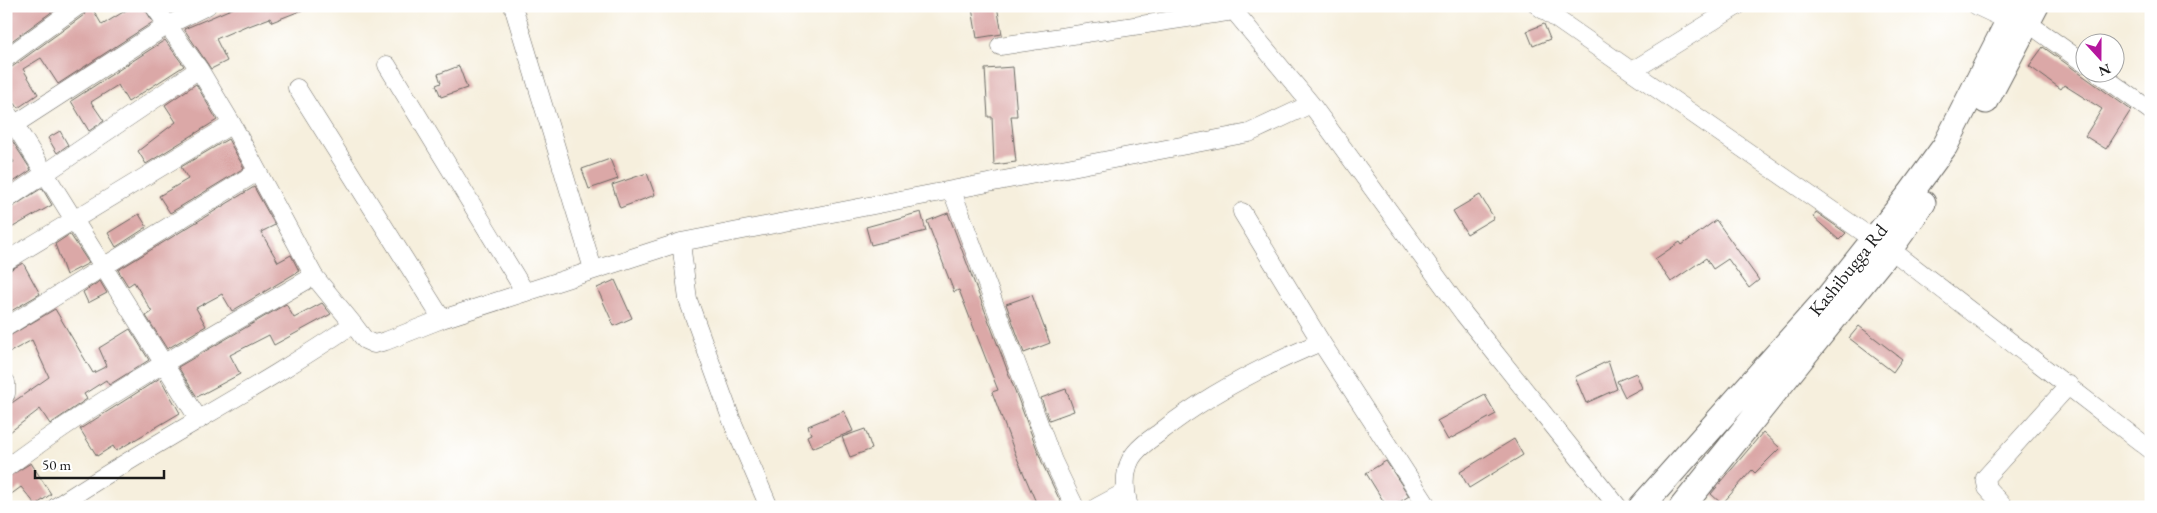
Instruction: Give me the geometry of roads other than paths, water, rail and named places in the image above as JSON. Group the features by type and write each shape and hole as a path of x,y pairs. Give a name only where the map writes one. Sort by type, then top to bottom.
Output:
{"main road":[{"name":"Kashibugga Rd","path":"1641,507 1829,296 1881,244 1944,175 2022,14"},
{"name":"Kashibugga Rd","path":"1682,507 1881,244"}],"street":[{"path":"6,58 78,6"},
{"path":"154,6 199,68 232,124 314,276 365,340 374,344 442,319 681,242 1249,133 1311,104"},
{"path":"199,420 46,174 9,121 168,26 207,6"},
{"path":"513,6 593,269"},
{"path":"1538,6 1881,244 2069,385 2151,450"},
{"path":"1632,71 1737,6"},
{"path":"1977,6 2022,14 2074,55"},
{"path":"1000,46 1232,8 1311,104 1464,314 1618,507"},
{"path":"387,65 524,292"},
{"path":"6,200 199,68"},
{"path":"2111,82 2151,111"},
{"path":"297,88 442,319"},
{"path":"6,261 232,124"},
{"path":"6,327 257,172"},
{"path":"952,191 1053,461 1075,507"},
{"path":"1242,212 1321,342 1428,507"},
{"path":"681,242 688,300 732,422 769,507"},
{"path":"6,468 46,438 163,363 314,276"},
{"path":"56,507 93,482 273,376 353,324"},
{"path":"1097,507 1127,499 1126,472 1132,458 1143,446 1170,424 1233,383 1321,342"},
{"path":"6,382 6,394"},
{"path":"2004,507 1986,488 1985,478 2069,385"}]}
